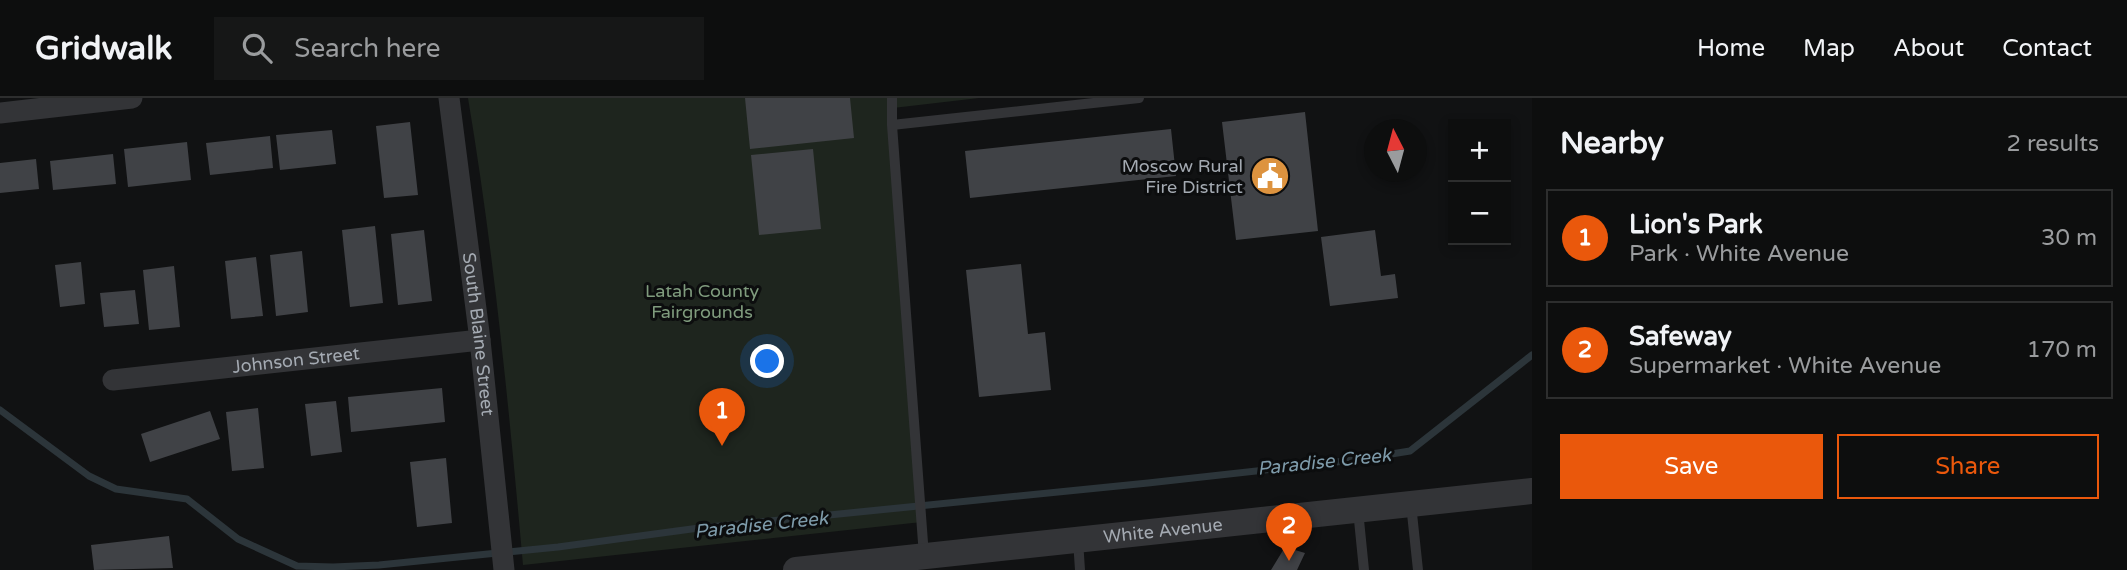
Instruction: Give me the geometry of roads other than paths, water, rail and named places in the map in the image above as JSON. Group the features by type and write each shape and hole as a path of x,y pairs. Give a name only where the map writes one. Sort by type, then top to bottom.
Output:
{"street":[{"path":"0,113 132,98"},
{"name":"South Blaine Street","path":"449,98 480,340 504,570"},
{"name":"Johnson Street","path":"113,380 480,340"},
{"name":"White Avenue","path":"796,570 923,545 1078,540 1532,491"}],"lane":[{"path":"892,98 923,545"},
{"path":"892,125 1139,98"},
{"path":"1411,504 1418,570"},
{"path":"1358,510 1364,570"},
{"path":"1078,540 1080,570"}],"waterway":[{"name":"Paradise Creek","path":"0,410 89,476 116,489 187,499 238,539 297,566 333,567 558,547 699,528 1148,483 1354,460 1410,451 1532,355"}],"place":[{"name":"Moscow Rural Fire District","path":"1270,176"},
{"name":"Lion's Park","path":"722,446"},
{"name":"Safeway","path":"1289,561"}],"park label":[{"name":"Latah County Fairgrounds","path":"702,301"}]}
